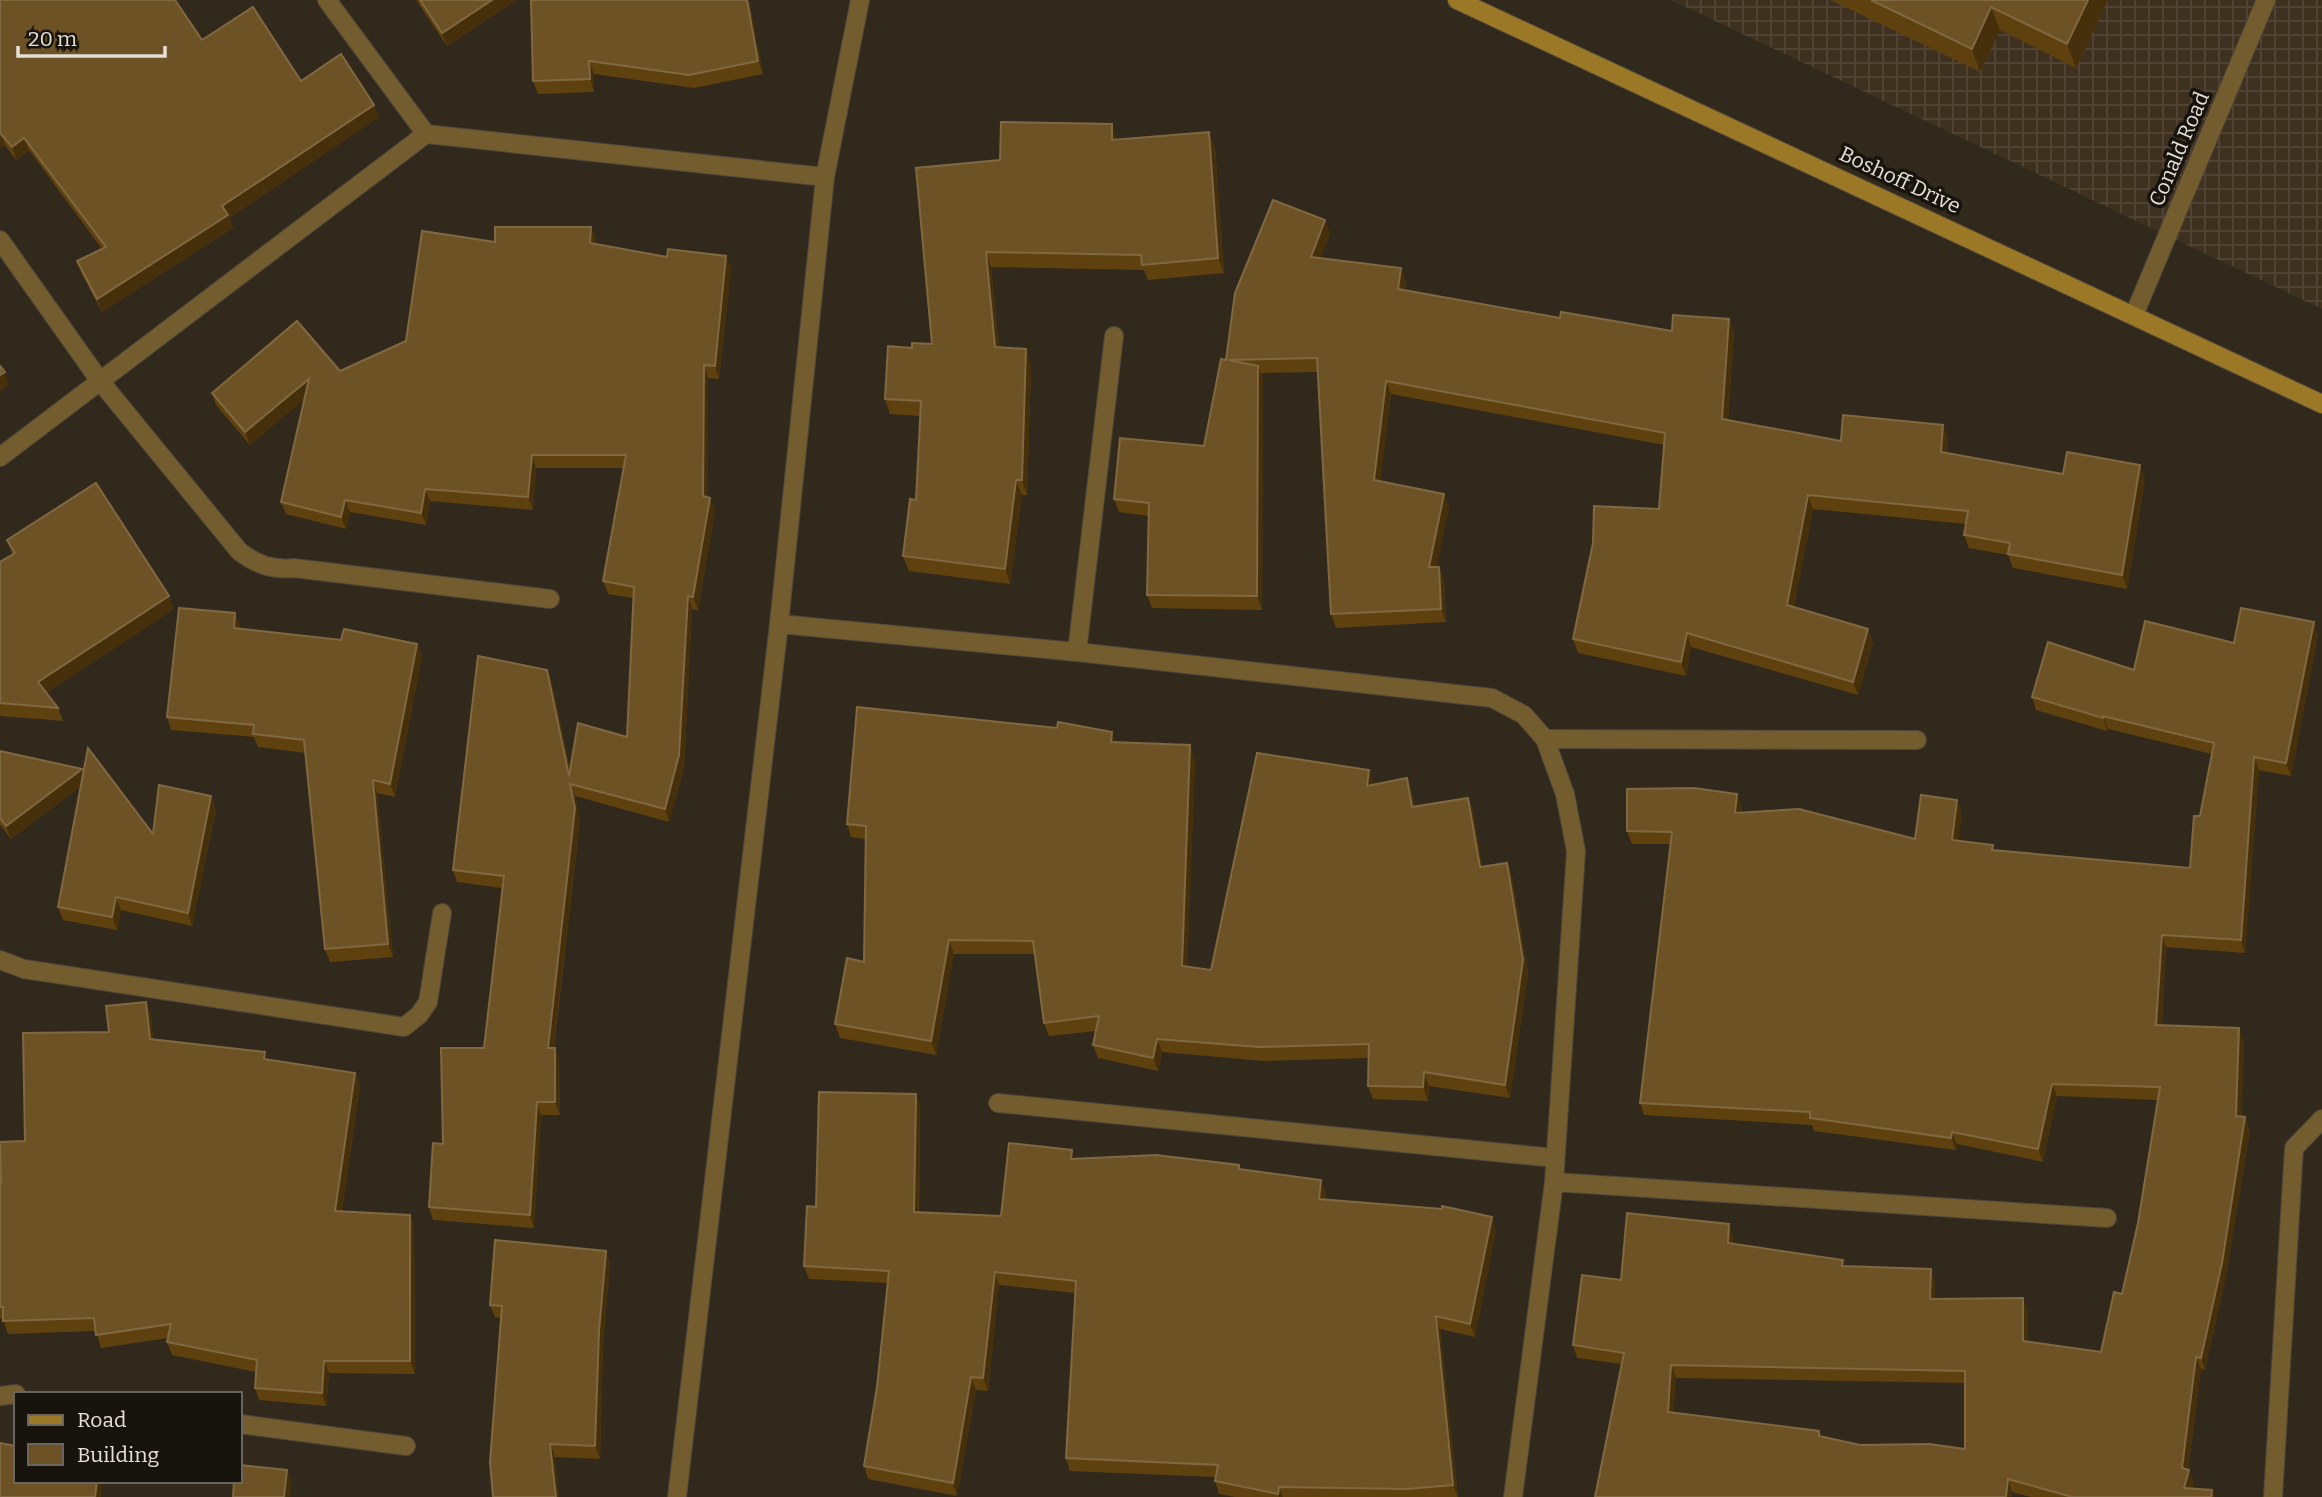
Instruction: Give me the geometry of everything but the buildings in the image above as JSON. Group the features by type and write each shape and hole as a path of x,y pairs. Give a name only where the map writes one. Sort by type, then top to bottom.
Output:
{"main road":[{"name":"Boshoff Drive","path":"1457,0 2322,404"}],"street":[{"path":"327,0 426,134"},
{"path":"677,1497 779,624 825,177 860,0"},
{"name":"Conald Road","path":"2134,315 2266,0"},
{"path":"0,457 426,134 825,177"},
{"path":"0,240 100,382 239,551 250,560 277,570 294,568 550,599"},
{"path":"1077,652 1114,336"},
{"path":"779,624 1077,652 1492,698 1524,715 1545,739 1565,794 1576,851 1554,1182 1513,1497"},
{"path":"1545,739 1917,740"},
{"path":"0,960 24,969 404,1027 419,1015 428,1002 442,913"},
{"path":"998,1103 1555,1158"},
{"path":"2273,1497 2294,1148 2322,1119"},
{"path":"1554,1182 2107,1218"},
{"path":"242,1424 406,1446"}],"shaded area":[{"path":"1671,0 2322,0 2322,309"}]}
